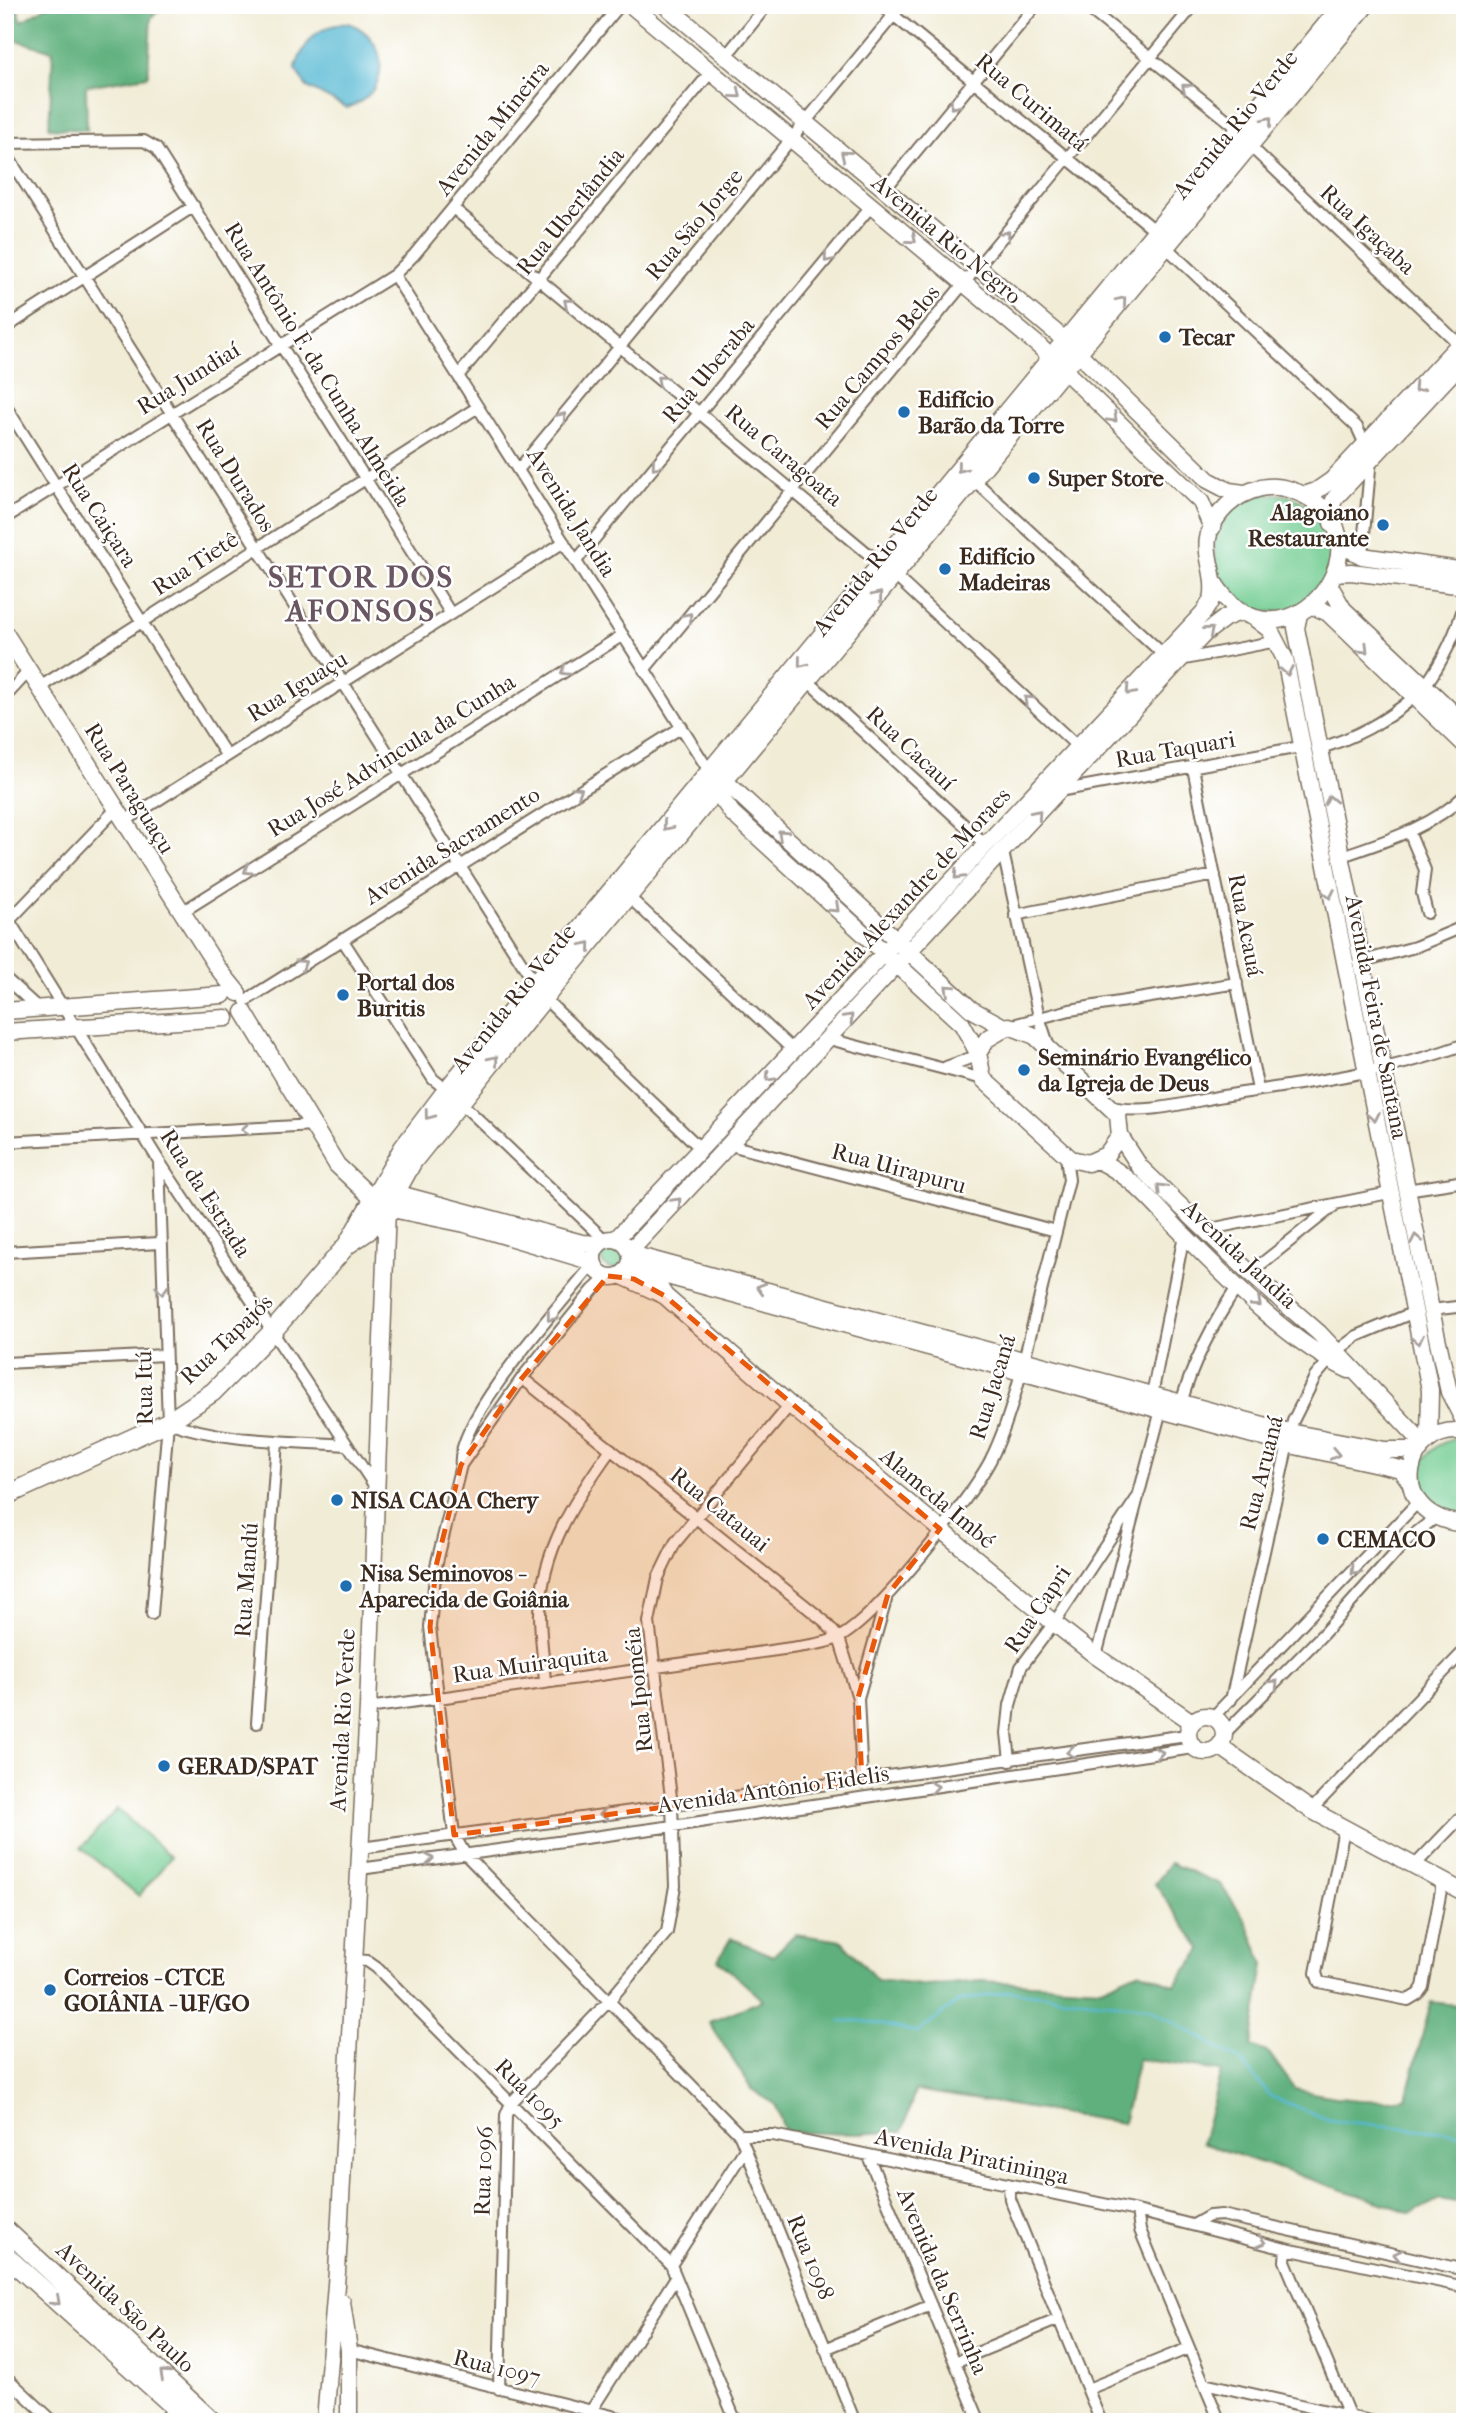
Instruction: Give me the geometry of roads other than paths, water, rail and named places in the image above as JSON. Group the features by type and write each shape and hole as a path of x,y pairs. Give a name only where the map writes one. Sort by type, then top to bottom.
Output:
{"main road":[{"name":"Avenida Rio Verde","path":"539,990 629,897 718,782 1057,365 1166,247 1343,5"},
{"name":"Avenida Rio Verde","path":"1072,347 1156,230 1365,5"},
{"name":"Avenida Rio Verde","path":"384,1197 403,1149 454,1096 539,990 808,681 889,570 974,480 1057,365"},
{"name":"Rua Tapajós","path":"5,1496 168,1422 213,1392 272,1332 347,1245 368,1231 384,1197"},
{"name":"Avenida São Paulo","path":"5,2229 213,2422"},
{"name":"Avenida São Paulo","path":"5,2255 191,2422"}],"street":[{"name":"Avenida Mineira","path":"394,275 453,208 620,5"},
{"name":"Avenida Rio Negro","path":"631,5 872,205 1057,365 1201,502 1208,513 1212,528"},
{"name":"Avenida Rio Negro","path":"664,5 1072,347 1208,480 1228,491 1244,494"},
{"path":"726,56 767,5"},
{"name":"Rua Curimatá","path":"881,5 1156,230"},
{"name":"Rua São Jorge","path":"518,470 902,5"},
{"path":"886,189 1036,5"},
{"name":"Rua Igaçaba","path":"1084,5 1244,138 1463,347"},
{"name":"Rua Campos Belos","path":"644,670 1194,5"},
{"name":"Rua Uberlândia","path":"458,376 541,280 711,72"},
{"name":"Rua Antônio F. da Cunha Almeida","path":"5,143 144,141 156,148 451,614"},
{"name":"Rua Durados","path":"5,152 457,866 539,990"},
{"name":"Rua Uberaba","path":"576,561 872,205"},
{"path":"5,328 194,206"},
{"name":"Rua Caragoata","path":"453,208 889,570 1078,747"},
{"path":"1166,247 1357,427 1369,450 1362,556"},
{"name":"Rua Jundiaí","path":"5,518 394,275"},
{"name":"Avenida Jandia","path":"394,275 718,782 732,813 962,1024 977,1054 983,1079"},
{"path":"1463,347 1369,450 1331,506 1332,523 1338,543 1333,580 1343,609 1465,745"},
{"name":"Rua Caiçara","path":"5,405 144,621 226,755"},
{"name":"Rua Tietê","path":"40,687 478,407"},
{"path":"1304,495 1332,480 1369,450"},
{"path":"974,480 1164,655"},
{"path":"1332,523 1315,502 1284,488 1264,488 1244,494 1220,514 1212,528 1207,564 1213,581 1230,604 1246,613 1283,618 1306,610 1328,613 1419,692 1465,723"},
{"name":"Rua Iguaçu","path":"7,920 121,815 226,755 564,542"},
{"path":"1338,543 1362,556 1465,571"},
{"path":"1306,610 1333,580 1351,572 1465,586"},
{"name":"Avenida Alexandre de Moraes","path":"607,1241 702,1150 1204,612 1213,596 1213,581"},
{"path":"1318,748 1357,736 1386,720 1419,692 1441,664 1457,630 1465,601"},
{"name":"Avenida Feira de Santana","path":"1306,610 1296,628 1318,748 1342,856 1381,1067 1431,1310 1449,1392 1465,1423"},
{"name":"Avenida Alexandre de Moraes","path":"461,1465 522,1378 593,1290 624,1265 730,1145 1204,634 1225,618 1246,613"},
{"name":"Avenida Feira de Santana","path":"1246,613 1270,630 1285,659 1300,747 1430,1397 1425,1445 1410,1468 1410,1482"},
{"name":"Rua Paraguaçu","path":"5,633 217,967 237,1006 337,1165 354,1183 384,1197"},
{"name":"Rua José Advincula da Cunha","path":"182,912 399,773 623,635"},
{"path":"1180,660 1277,641"},
{"path":"5,697 29,671"},
{"name":"Rua Cacauí","path":"808,681 986,845"},
{"name":"Avenida Sacramento","path":"237,1006 682,727"},
{"name":"Rua Taquari","path":"1058,791 1300,747"},
{"name":"Rua Acauá","path":"1193,768 1258,1090"},
{"name":"Avenida Jandia","path":"718,782 971,1009 1007,1026 1025,1030 1051,1050 1111,1107 1120,1131 1140,1167 1332,1356 1357,1374 1425,1445"},
{"path":"1342,856 1409,832 1451,809 1465,795"},
{"path":"1409,832 1425,870 1422,893 1427,913"},
{"path":"1003,852 1039,1017 1051,1050"},
{"path":"1015,915 1215,875"},
{"path":"629,897 794,1051"},
{"name":"Rua da Estrada","path":"7,920 77,1027 159,1161 377,1490"},
{"path":"1363,961 1415,947 1465,926"},
{"path":"342,939 433,1079 607,1241 624,1265 1022,1367 1152,1395 1288,1438"},
{"path":"5,978 39,1009"},
{"path":"946,1067 977,1054 987,1040 1007,1026 1039,1017 1237,983"},
{"path":"539,990 702,1150"},
{"path":"5,1011 237,1006"},
{"path":"5,1032 77,1027 237,1006"},
{"path":"829,1039 946,1067 983,1079 1066,1156"},
{"path":"1111,1107 1143,1110 1381,1067 1461,1048"},
{"path":"1090,1162 1115,1146 1120,1131 1143,1110"},
{"path":"5,1142 314,1125"},
{"name":"Rua Uirapuru","path":"730,1145 1056,1231"},
{"name":"Avenida Jandia","path":"1066,1156 1090,1162 1128,1178 1184,1235 1309,1349 1332,1356"},
{"name":"Rua Jacaná","path":"862,1781 858,1698 888,1594 990,1462 1012,1410 1069,1180 1066,1156"},
{"name":"Rua Itú","path":"152,1614 168,1422 159,1243 159,1161"},
{"name":"Rua Jacaná","path":"1069,1180 1090,1162"},
{"path":"1406,1191 1465,1181"},
{"path":"1205,1230 1389,1193"},
{"path":"384,1197 582,1243 607,1241"},
{"path":"384,1197 593,1262 599,1272 624,1265 1022,1367 1161,1410 1373,1455 1401,1469 1418,1502 1436,1518 1461,1526"},
{"name":"Avenida Rio Verde","path":"325,2422 337,2272 368,1708 377,1490 384,1197"},
{"path":"1250,1273 1338,1203"},
{"path":"1152,1395 1184,1235"},
{"path":"593,1262 607,1241"},
{"path":"5,1252 159,1243"},
{"name":"Avenida Alexandre de Moraes","path":"454,1835 430,1627 436,1566 461,1465 464,1441 492,1391 593,1262"},
{"name":"Alameda Imbé","path":"624,1265 665,1296 790,1405 1190,1735"},
{"name":"Alameda Imbé","path":"656,1273 655,1280 665,1296"},
{"path":"1181,1403 1191,1370 1210,1328 1238,1286"},
{"path":"1431,1310 1465,1306"},
{"name":"Rua Aruaná","path":"1231,1700 1288,1438 1315,1377 1332,1356 1357,1336 1412,1313"},
{"path":"5,1363 165,1355"},
{"name":"Rua Catauai","path":"522,1378 823,1620 839,1638 858,1698"},
{"path":"1400,1417 1420,1411 1430,1397 1449,1392"},
{"name":"Rua Ipoméia","path":"667,1932 676,1886 672,1805 649,1622 658,1578 676,1543 790,1405"},
{"name":"Rua Capri","path":"1096,1656 1161,1410"},
{"path":"168,1422 187,1429 277,1441 346,1445"},
{"path":"1373,1455 1404,1452 1425,1445 1446,1433 1465,1432"},
{"name":"Rua Mandú","path":"257,1723 277,1441"},
{"path":"545,1683 540,1613 553,1550 577,1496 611,1449"},
{"name":"Rua Capri","path":"1010,1761 1007,1733 1010,1705 1021,1667 1054,1623 1139,1495"},
{"path":"1213,1717 1418,1502"},
{"path":"1436,1518 1408,1539 1324,1634 1223,1739 1212,1751 1190,1735 1200,1717 1213,1717 1222,1724 1223,1739 1311,1810 1416,1864 1465,1893"},
{"name":"Rua Muiraquita","path":"368,1708 798,1647 839,1638 873,1611 888,1594"},
{"path":"1308,1619 1324,1634"},
{"path":"1311,1810 1465,1650"},
{"name":"Avenida Antônio Fidelis","path":"361,1848 1190,1735"},
{"name":"Avenida Antônio Fidelis","path":"360,1868 673,1826 1190,1735"},
{"path":"1416,1864 1465,1813"},
{"path":"1344,1829 1315,1973 1322,1984 1408,2000 1418,1994 1423,1987 1441,1890 1440,1877"},
{"path":"454,1835 465,1854 609,2001"},
{"name":"Rua 1096","path":"499,2389 503,2129 511,2103 609,2001 667,1932"},
{"name":"Rua 1095","path":"355,1960 367,1961 377,1968 671,2265"},
{"name":"Rua 1098","path":"609,2001 740,2135 855,2422"},
{"name":"Avenida Piratininga","path":"740,2135 773,2135 1138,2211 1286,2249 1465,2287"},
{"path":"736,2422 671,2265 745,2149"},
{"name":"Avenida da Serrinha","path":"868,2156 980,2422"},
{"path":"1009,2186 1010,2199 1101,2422"},
{"path":"1138,2211 1140,2230 1220,2422"},
{"name":"Avenida Piratininga","path":"1195,2224 1209,2217 1222,2215 1465,2270"},
{"path":"1286,2249 1285,2261 1351,2419"},
{"name":"Avenida Rio Verde","path":"337,2272 349,2350 349,2422"},
{"path":"584,2422 676,2277"},
{"path":"825,2348 931,2305"},
{"path":"955,2362 1059,2319"},
{"path":"1088,2389 1189,2348"},
{"name":"Rua 1097","path":"349,2350 636,2422"},
{"path":"5,2376 54,2422"},
{"path":"1204,2383 1351,2419 1375,2422"},
{"path":"162,2422 175,2408"}],"water":[{"path":"349,23 373,41 381,67 372,91 347,108 307,87 295,69 303,50 314,36 329,27"}],"waterway":[{"path":"840,2021 863,2021 918,2032 959,2001 1011,1991 1149,2008 1240,2060 1270,2096 1329,2120 1465,2134"}],"place":[{"name":"Tecar","path":"1165,337"},
{"name":"Edifício Barão da Torre","path":"904,412"},
{"name":"Super Store","path":"1034,478"},
{"name":"Alagoiano Restaurante","path":"1383,525"},
{"name":"Edifício Madeiras","path":"945,569"},
{"name":"Portal dos Buritis","path":"343,995"},
{"name":"Seminário Evangélico da Igreja de Deus","path":"1024,1070"},
{"name":"NISA CAOA Chery","path":"337,1500"},
{"name":"CEMACO","path":"1323,1539"},
{"name":"Nisa Seminovos - Aparecida de Goiânia","path":"346,1586"},
{"name":"GERAD/SPAT","path":"164,1766"},
{"name":"Correios - CTCE GOIÂNIA - UF/GO","path":"50,1990"}],"district":[{"name":"SETOR DOS AFONSOS","path":"361,594"}]}
